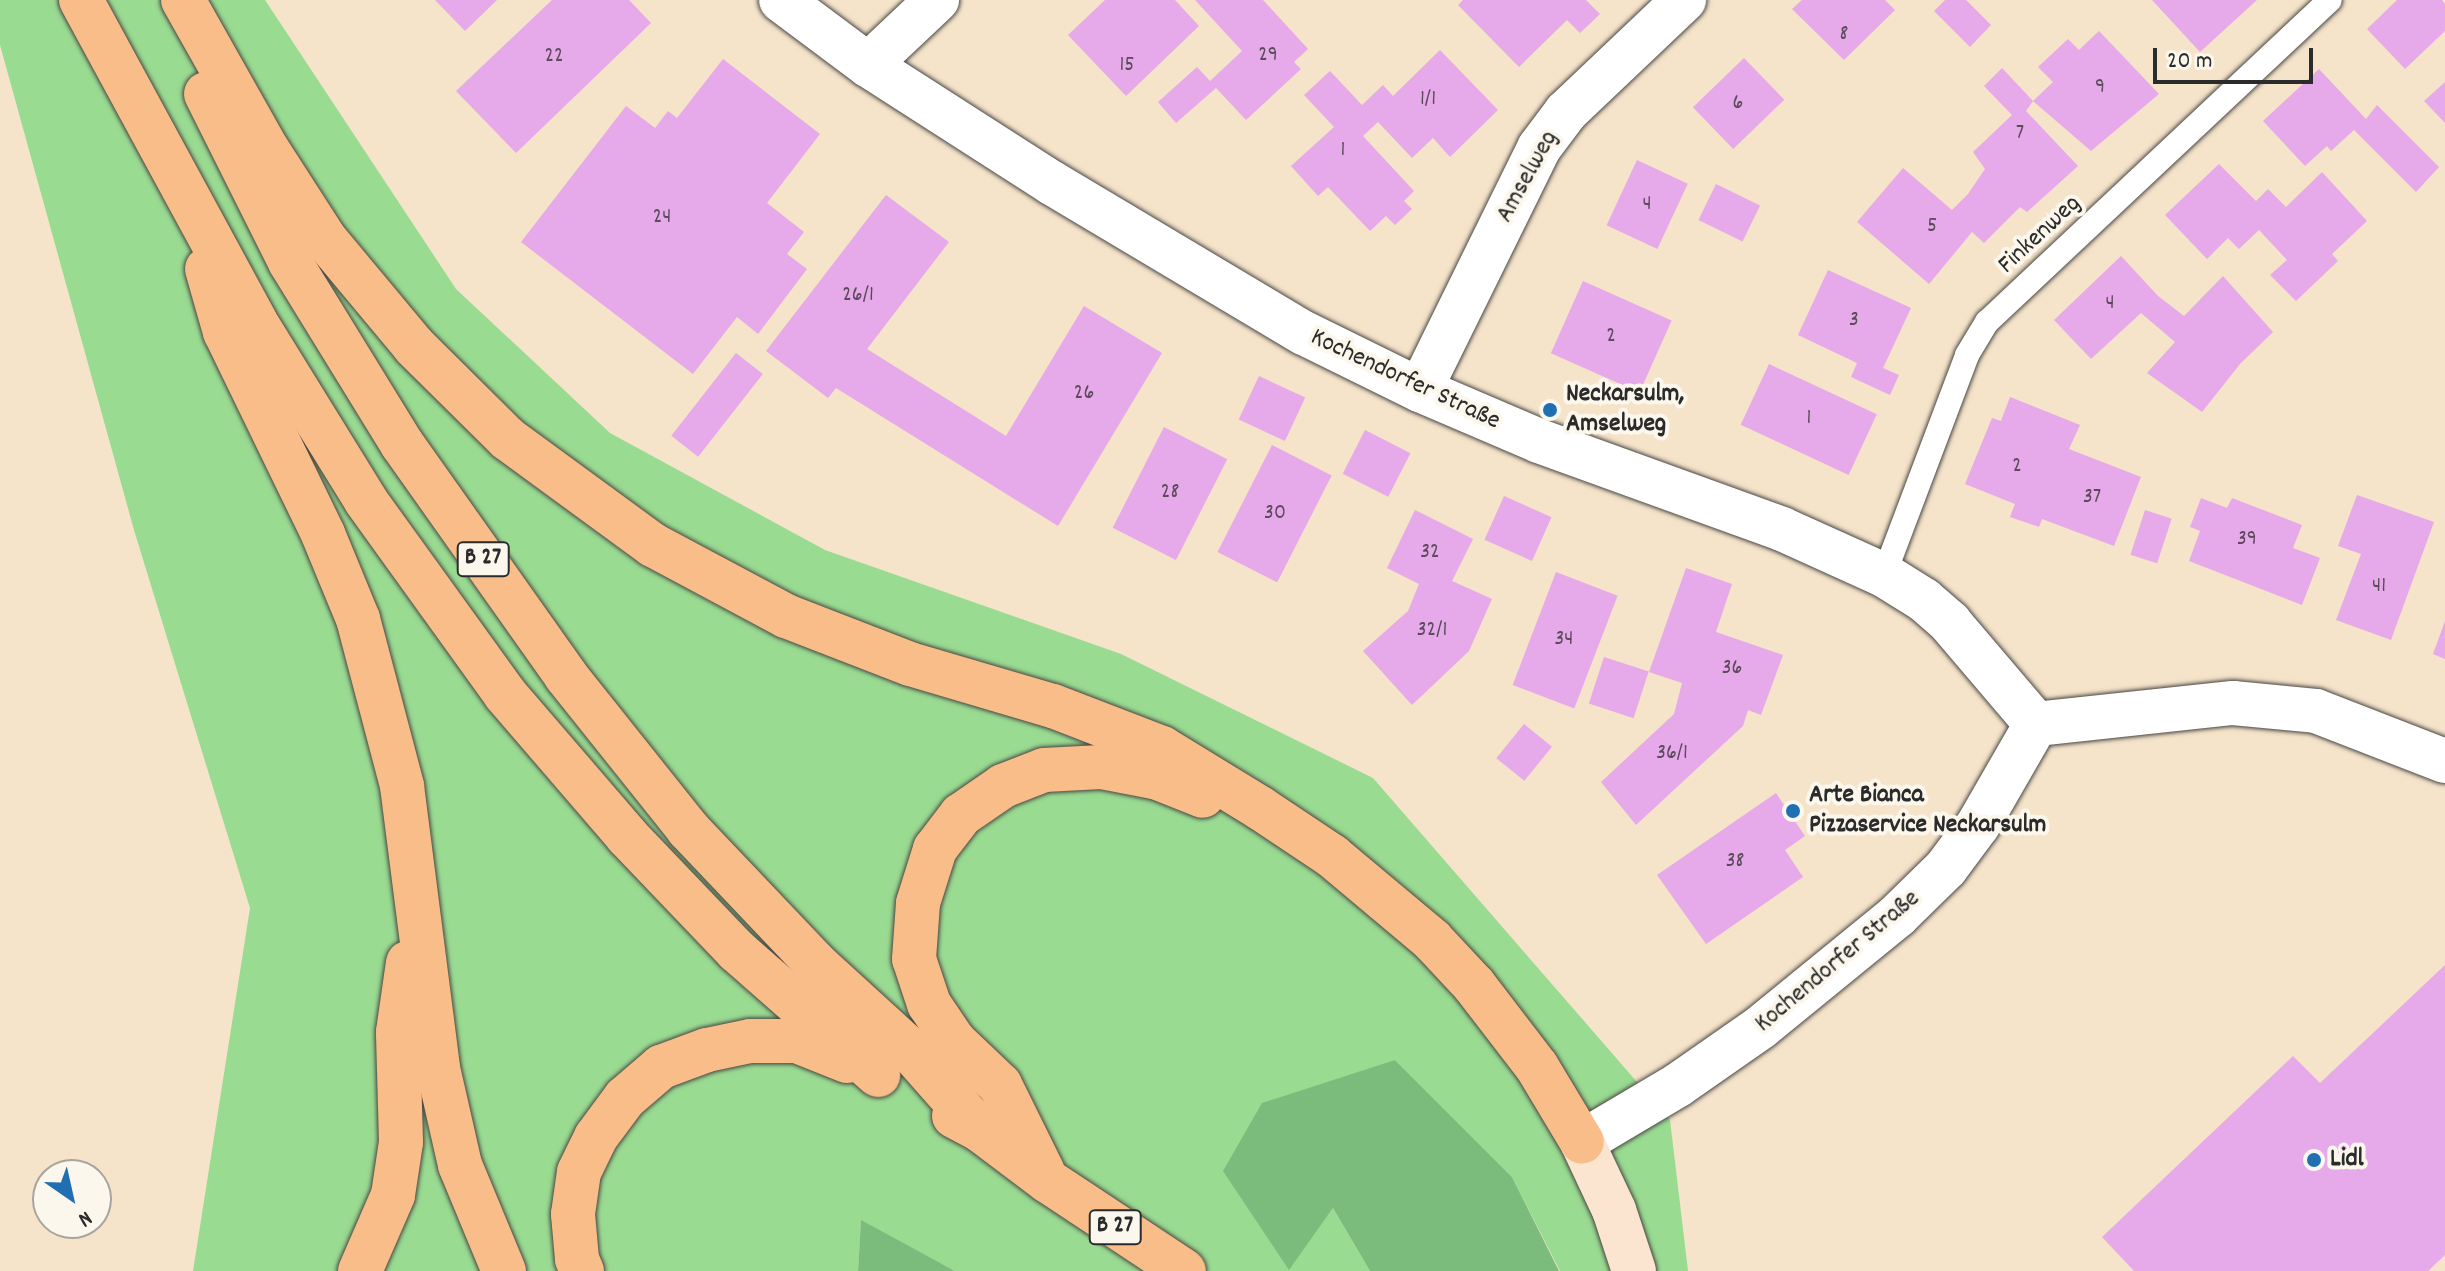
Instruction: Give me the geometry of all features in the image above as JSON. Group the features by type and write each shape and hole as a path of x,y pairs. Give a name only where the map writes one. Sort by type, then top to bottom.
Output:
{"highway":[{"name":"B 27","path":"81,0 191,208 255,321 366,501 505,694 627,836 737,951 878,1075 980,1130 1048,1181 1184,1271"},
{"name":"B 27","path":"162,0 229,145 290,262 402,444 566,676 688,829 814,962 906,1046 980,1130"},
{"path":"183,0 267,149 325,239 414,346 508,439 653,545 786,616 910,664 1053,706 1162,748 1332,856 1432,940 1474,985 1537,1067 1582,1142"},
{"path":"191,208 225,332 323,534 358,619 402,786 438,1068 460,1165 504,1271"},
{"path":"1048,1181 1000,1085 954,1041 929,1004 914,959 918,903 935,849 961,815 1003,786 1044,770 1101,767 1158,778 1255,816 1332,856"},
{"path":"360,1271 393,1195 401,1142 398,1032 416,909"},
{"path":"582,1271 577,1259 573,1214 579,1172 596,1137 625,1098 661,1067 707,1050 750,1041 797,1041 878,1075"}],"main road":[{"path":"1582,1142 1614,1210 1634,1271"}],"street":[{"name":"Kochendorfer Straße","path":"781,0 868,65 1052,183 1304,333 1420,390 1600,465 1782,529 1884,575 1924,600 1950,623 2036,724 1978,825 1946,868 1897,916 1761,1027 1678,1085 1582,1142"},
{"path":"868,65 937,0"},
{"name":"Amselweg","path":"1420,390 1539,148 1566,112 1684,0"},
{"path":"2036,724 2233,703 2316,711 2445,761"}],"lane":[{"name":"Finkenweg","path":"1884,575 1967,355 1987,322 2330,0"}],"green space":[{"path":"0,0 265,0 456,289 610,433 825,550 1121,654 1373,778 1670,1120 1688,1271 1560,1271 1512,1177 1395,1060 1289,1269 1333,1208 1370,1271 955,1271 861,1221 858,1271 193,1271 250,908 134,530 0,45"},
{"path":"1395,1060 1512,1177 1559,1271 1370,1271 1333,1208 1289,1270 1223,1171 1262,1103"},
{"path":"861,1220 955,1271 858,1271"}],"building":[{"path":"435,0 497,0 465,31"},
{"path":"552,0 629,0 651,23 516,153 456,91"},
{"path":"1105,0 1175,0 1199,26 1126,96 1068,35"},
{"path":"1195,0 1263,0 1308,49 1294,62 1301,69 1246,120 1216,88 1176,123 1158,102 1197,67 1210,81 1242,51"},
{"path":"1463,0 1586,0 1600,14 1580,33 1567,20 1519,67 1458,5"},
{"path":"1802,0 1885,0 1895,10 1844,60 1792,9"},
{"path":"1945,0 1966,0 1991,25 1970,47 1934,11"},
{"path":"2152,0 2257,0 2200,52"},
{"path":"2397,0 2442,0 2445,4 2445,31 2405,69 2367,29"},
{"path":"2099,31 2159,94 2091,151 2033,101 2053,82 2038,67 2068,39 2079,50"},
{"path":"1440,50 1498,110 1450,157 1433,138 1412,158 1378,122 1363,136 1414,191 1404,201 1412,209 1395,225 1386,216 1370,231 1328,187 1318,196 1291,166 1334,127 1304,95 1330,71 1362,105 1383,85 1393,96"},
{"path":"1744,58 1784,100 1733,149 1693,107"},
{"path":"723,59 820,134 767,203 804,232 787,254 807,269 758,334 737,317 693,374 521,242 626,106 655,128 668,111 677,118"},
{"path":"2002,68 2033,101 2026,111 2078,166 2027,212 2020,207 1984,243 1972,232 1929,284 1857,222 1903,168 1952,210 1968,194 1985,169 1973,152 2012,115 1984,86"},
{"path":"2319,69 2366,119 2377,105 2439,167 2416,192 2354,130 2331,151 2327,146 2305,166 2263,121"},
{"path":"2445,82 2445,123 2424,101"},
{"path":"1637,160 1688,184 1657,249 1607,225"},
{"path":"2219,164 2256,201 2268,189 2286,207 2322,172 2367,221 2332,254 2338,261 2296,301 2270,275 2287,260 2259,230 2239,249 2228,238 2207,259 2165,215"},
{"path":"1716,184 1760,205 1743,241 1698,220"},
{"path":"886,195 949,242 867,349 1006,436 1084,306 1162,353 1058,526 836,388 828,398 766,351"},
{"path":"2121,256 2158,296 2184,316 2223,276 2273,332 2240,364 2202,412 2147,373 2175,342 2141,313 2091,359 2054,320"},
{"path":"1828,270 1911,308 1883,368 1899,375 1890,395 1851,377 1857,363 1798,335"},
{"path":"1583,281 1672,320 1639,393 1551,353"},
{"path":"736,353 763,374 698,457 671,436"},
{"path":"1769,364 1877,414 1849,475 1741,425"},
{"path":"1259,376 1305,398 1285,441 1239,420"},
{"path":"2010,397 2080,425 2069,449 2141,477 2114,546 2042,519 2039,527 2010,517 2015,504 1965,484 1992,418 2001,421"},
{"path":"1164,427 1227,459 1176,560 1113,528"},
{"path":"1365,430 1410,453 1388,497 1343,474"},
{"path":"1272,445 1332,475 1277,582 1218,552"},
{"path":"2357,495 2434,522 2391,640 2336,620 2361,554 2338,546"},
{"path":"1504,496 1552,517 1532,561 1484,540"},
{"path":"2201,498 2227,508 2232,498 2302,525 2293,548 2320,558 2302,605 2189,561 2200,531 2190,527"},
{"path":"1415,510 1473,539 1452,581 1492,599 1469,651 1412,705 1363,651 1408,611 1419,584 1387,568"},
{"path":"2145,510 2172,519 2157,563 2130,555"},
{"path":"1686,568 1732,584 1716,632 1783,655 1761,715 1748,710 1743,726 1636,825 1601,782 1674,714 1682,683 1649,672"},
{"path":"1556,572 1618,596 1574,709 1513,685"},
{"path":"2445,621 2445,659 2433,654"},
{"path":"1604,657 1649,672 1634,718 1589,704"},
{"path":"1524,724 1552,747 1524,781 1496,758"},
{"path":"1776,793 1805,836 1785,850 1803,877 1706,944 1657,875"},
{"name":"Lidl","path":"2445,965 2445,1255 2428,1271 2134,1271 2102,1237 2293,1056 2320,1083"}],"place":[{"name":"Neckarsulm, Amselweg","path":"1550,410"},
{"name":"Arte Bianca Pizzaservice Neckarsulm","path":"1793,811"},
{"name":"Lidl","path":"2314,1160"}]}
